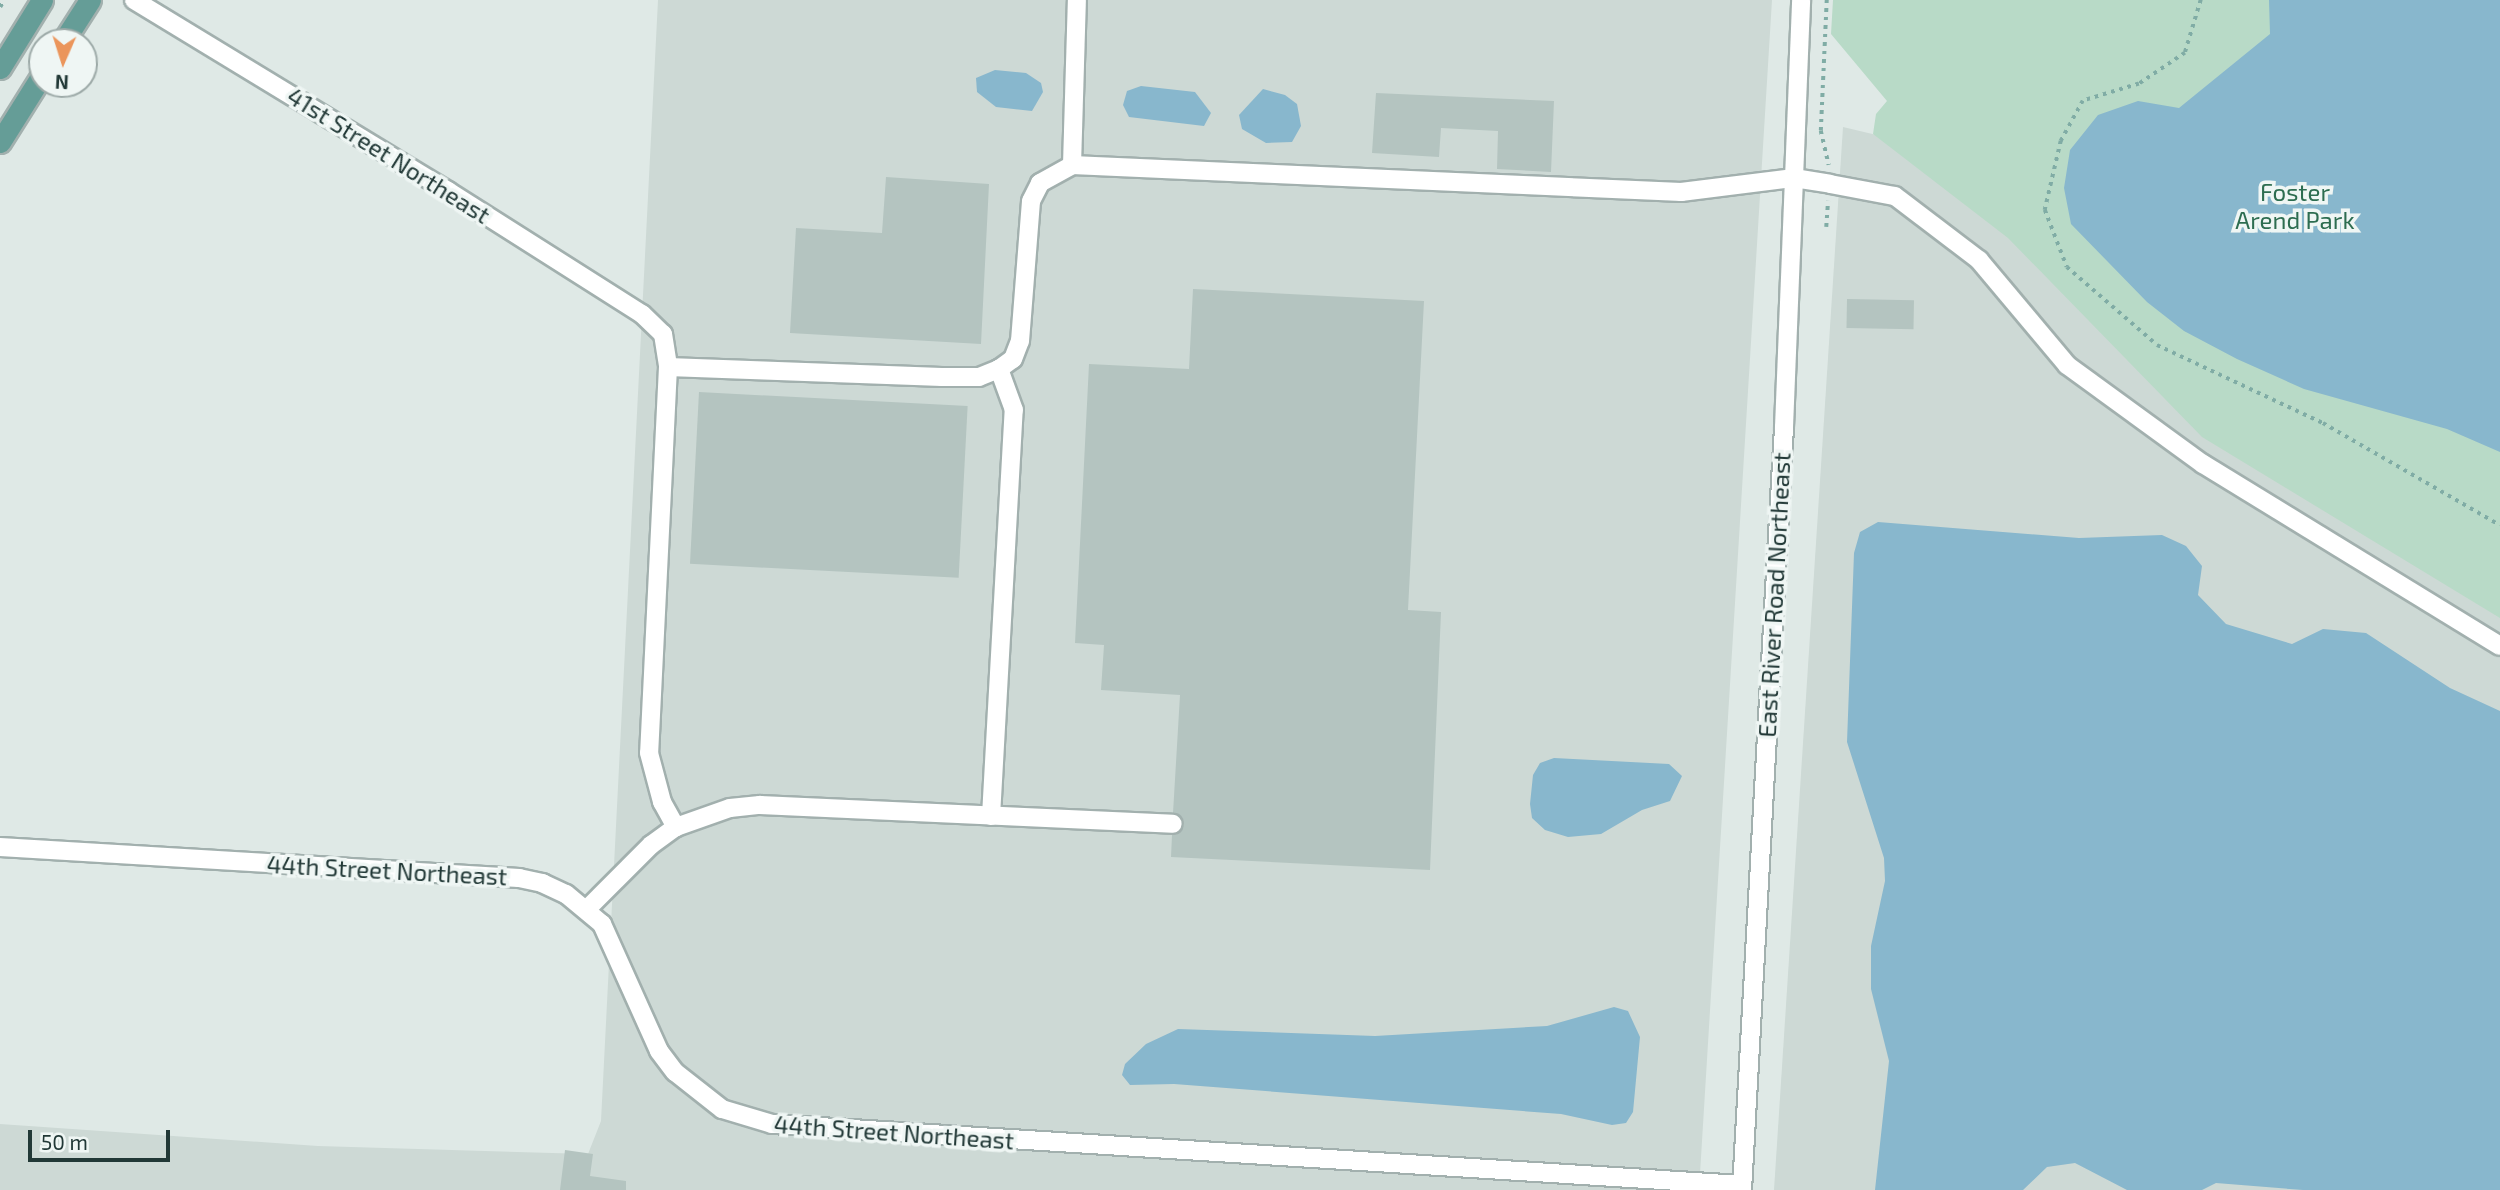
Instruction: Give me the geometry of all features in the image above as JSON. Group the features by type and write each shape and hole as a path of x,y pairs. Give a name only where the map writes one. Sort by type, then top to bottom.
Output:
{"main road":[{"path":"0,68 42,0"},
{"path":"72,28 90,0"},
{"path":"0,142 28,97"}],"street":[{"name":"41st Street Northeast","path":"134,0 642,314 663,334 668,367 649,753 662,802 676,827"},
{"path":"1072,165 1077,0"},
{"name":"East River Road Northeast","path":"1742,1187 1801,0"},
{"path":"668,367 942,377 979,377 999,369 1013,359 1020,341 1031,201 1040,183 1072,165 1681,192 1794,178 1895,196 1979,260 2067,365 2203,464 2500,646"},
{"path":"991,816 1014,410 999,369"},
{"path":"587,909 651,845 676,827 711,812 760,805 1173,824"},
{"name":"44th Street Northeast","path":"0,847 519,878 566,894 587,909 614,943 649,1028 675,1072 722,1109 754,1120 803,1128 1742,1187"}],"path":[{"path":"0,7 5,0"},
{"path":"1826,227 1830,184 1821,131 1827,0"},
{"path":"2201,0 2185,53 2139,84 2082,101 2061,141 2045,210 2067,267 2157,345 2335,429 2500,525"}],"shaded area":[{"path":"658,0 1772,0 1699,1190 0,1190 0,1124 318,1146 588,1154 601,1121"},
{"path":"1843,127 1927,147 2500,577 2500,1190 1774,1190"}],"green space":[{"name":"Foster Arend Park","path":"1833,0 2500,0 2500,618 2202,437 2008,238 1873,134 1876,114 1887,101 1831,34"}],"water":[{"name":"Foster Arend Park","path":"2269,0 2500,0 2500,452 2447,429 2304,389 2237,359 2184,331 2147,302 2071,224 2064,188 2070,150 2098,115 2138,101 2179,108 2270,34"},
{"path":"995,70 1026,73 1041,83 1043,92 1032,111 996,107 977,92 976,78"},
{"path":"1141,86 1195,92 1211,113 1204,126 1129,117 1123,105 1127,91"},
{"path":"1263,89 1285,95 1297,104 1301,126 1292,142 1266,143 1242,129 1239,115"},
{"path":"1878,522 2079,538 2162,535 2186,546 2202,566 2198,595 2226,624 2292,644 2323,629 2366,633 2450,688 2500,711 2500,1190 2303,1190 2216,1183 2202,1190 2127,1190 2075,1163 2047,1167 2023,1190 1875,1190 1889,1061 1871,989 1871,946 1885,881 1884,858 1847,742 1854,553 1860,532"},
{"path":"1554,758 1669,764 1682,776 1670,801 1642,810 1601,834 1568,837 1545,830 1532,818 1530,804 1533,775 1540,763"},
{"path":"1614,1007 1628,1011 1640,1037 1633,1112 1626,1123 1612,1125 1561,1114 1174,1084 1130,1085 1122,1075 1125,1064 1146,1044 1178,1029 1375,1036 1547,1026"}],"building":[{"path":"1376,93 1554,101 1551,172 1497,169 1498,131 1441,128 1439,157 1372,153"},
{"path":"886,177 989,184 981,344 790,333 796,228 882,233"},
{"path":"1193,289 1424,301 1408,610 1441,612 1430,870 1171,857 1172,835 1184,825 1173,813 1180,695 1101,690 1104,645 1075,643 1089,364 1189,369"},
{"path":"1847,299 1914,300 1913,329 1846,328"},
{"path":"699,392 968,406 959,578 690,564"},
{"path":"565,1150 593,1154 590,1176 626,1181 626,1190 560,1190"}]}
